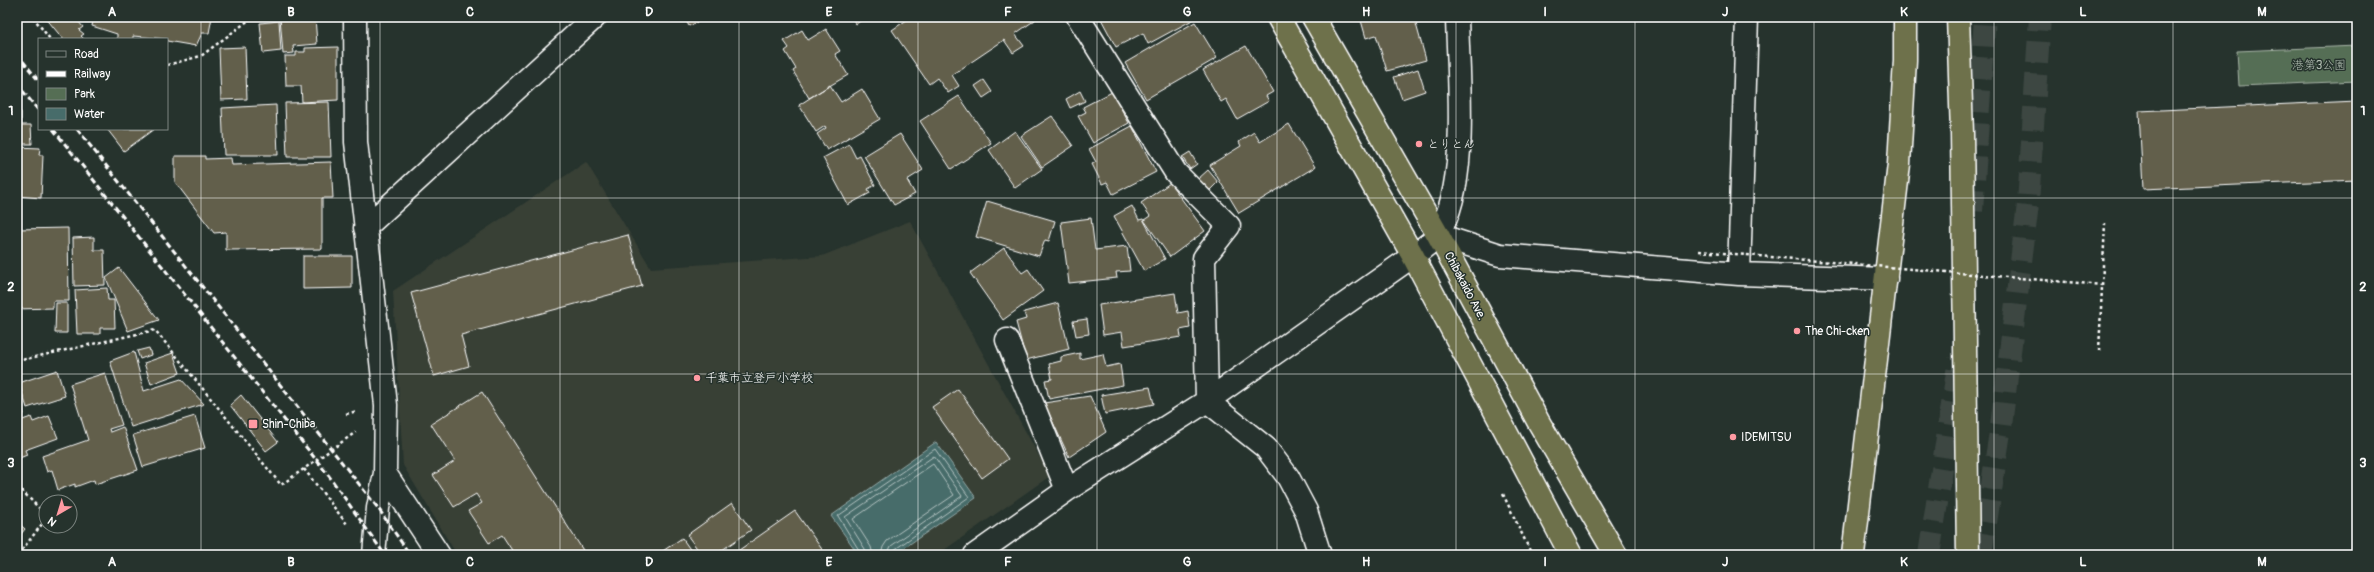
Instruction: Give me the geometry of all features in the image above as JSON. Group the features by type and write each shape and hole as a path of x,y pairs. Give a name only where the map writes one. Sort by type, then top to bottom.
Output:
{"highway":[{"path":"1278,17 1413,256 1571,555"},
{"name":"Chibakaido Ave.","path":"1313,17 1438,235 1538,421 1616,555"},
{"path":"1853,555 1899,164 1904,60 1904,17"},
{"path":"1958,17 1962,133 1968,555"}],"street":[{"path":"355,17 356,142 386,411 385,473 378,508 374,555"},
{"path":"365,228 595,17"},
{"path":"1078,17 1176,173 1229,226 1204,258 1207,401"},
{"path":"975,555 1067,490 1207,401 1413,256 1438,235 1452,198 1459,153 1457,17"},
{"path":"1739,274 1747,17"},
{"path":"1438,235 1500,255 1739,274 1886,279"},
{"path":"1007,340 1067,490"},
{"path":"1207,401 1266,448 1288,477 1306,511 1320,555"},
{"path":"385,473 439,555"}],"path":[{"path":"33,17 49,38"},
{"path":"168,65 201,56 253,17"},
{"path":"2099,351 2105,223"},
{"path":"1699,251 2102,285"},
{"path":"17,361 154,330 281,485 386,411"},
{"path":"346,414 358,411"},
{"path":"304,469 352,530"},
{"path":"17,486 38,506"},
{"path":"18,555 38,529"}],"shaded area":[{"name":"千葉市立登戸小学校","path":"586,162 651,268 822,256 910,221 1050,476 937,555 457,555 403,465 393,291"}],"green space":[{"name":"港第3公園","path":"2357,46 2357,81 2239,86 2237,51"}],"water":[{"path":"936,442 976,498 894,555 859,555 831,516"}],"building":[{"path":"45,17 82,17 78,21 83,27 79,30 84,34 81,36 83,38 62,38"},
{"path":"89,17 212,17 209,33 202,33 196,46 168,41 168,38 133,36 133,38 117,38 117,34 92,26 93,21 89,21"},
{"path":"280,17 315,17 317,44 293,46 294,53 283,54"},
{"path":"684,17 708,17 689,26"},
{"path":"851,17 866,17 856,24"},
{"path":"911,17 1033,17 1035,20 1015,34 1024,46 1013,53 1004,40 952,75 959,86 948,93 937,78 929,84 892,30"},
{"path":"1100,17 1198,17 1148,44 1143,33 1116,47"},
{"path":"1360,17 1420,17 1422,22 1416,24 1426,60 1387,71 1376,35 1366,38"},
{"path":"279,21 281,51 263,53 260,23"},
{"path":"1195,22 1217,58 1146,99 1125,63"},
{"path":"826,29 840,51 835,54 848,75 809,98 793,71 796,69 785,51 789,48 784,41 802,30 808,40"},
{"path":"1246,46 1273,92 1266,96 1269,101 1237,119 1226,99 1221,102 1203,70"},
{"path":"245,47 247,99 221,100 219,48"},
{"path":"338,47 338,100 302,102 301,86 286,86 285,56 296,56 296,52 305,52 305,48"},
{"path":"1418,69 1425,91 1402,99 1394,77"},
{"path":"984,80 992,92 983,98 975,86"},
{"path":"830,85 841,102 862,89 880,119 827,150 817,134 826,128 825,126 816,132 799,105"},
{"path":"1080,91 1085,101 1070,108 1066,99"},
{"path":"1112,92 1129,123 1093,143 1078,116 1086,112 1083,107"},
{"path":"959,96 991,143 951,169 920,121"},
{"path":"2357,101 2357,180 2143,189 2139,111"},
{"path":"329,102 331,157 287,157 285,103"},
{"path":"276,105 278,155 224,155 222,108"},
{"path":"17,112 21,112 21,125 31,125 32,144 17,144"},
{"path":"1052,116 1073,146 1042,167 1021,136"},
{"path":"1289,124 1315,167 1239,213 1210,165 1241,146 1239,142 1254,132 1260,142"},
{"path":"1132,126 1156,172 1113,194 1107,182 1102,184 1092,164 1096,162 1089,149"},
{"path":"108,130 153,130 124,151"},
{"path":"1015,131 1042,169 1015,188 989,150"},
{"path":"900,134 923,170 907,180 915,194 894,205 864,156"},
{"path":"849,144 856,158 860,156 875,185 868,189 870,193 848,205 823,158"},
{"path":"17,147 40,148 39,155 43,155 41,198 17,196"},
{"path":"1190,152 1197,164 1190,169 1182,157"},
{"path":"175,156 205,156 205,159 231,158 232,165 331,162 333,198 322,198 322,249 226,250 226,232 214,233 175,182"},
{"path":"1208,170 1218,182 1209,191 1198,179"},
{"path":"1170,183 1205,231 1170,257 1144,220 1150,216 1141,203"},
{"path":"987,201 1055,221 1049,241 1045,240 1039,256 976,237"},
{"path":"1132,206 1139,220 1143,219 1165,259 1144,271 1114,216"},
{"path":"1091,218 1095,250 1127,246 1130,271 1116,272 1117,278 1069,283 1061,222"},
{"path":"68,228 69,301 53,301 53,308 17,309 17,229"},
{"path":"628,235 642,286 461,335 469,366 434,376 411,293"},
{"path":"94,237 94,250 104,250 105,285 74,286 73,238"},
{"path":"1004,248 1022,273 1028,269 1043,291 1003,320 970,273"},
{"path":"303,256 352,256 352,288 303,289"},
{"path":"119,268 159,320 128,331 106,278"},
{"path":"107,288 108,300 114,300 115,328 100,328 100,334 77,334 75,290"},
{"path":"1175,293 1178,313 1188,311 1190,328 1180,330 1181,337 1124,346 1122,332 1103,335 1099,305"},
{"path":"56,303 67,303 67,333 55,333"},
{"path":"1058,303 1069,349 1026,360 1016,322 1026,319 1024,312"},
{"path":"1087,319 1089,334 1076,336 1073,321"},
{"path":"149,348 151,355 140,359 137,351"},
{"path":"134,352 144,391 181,379 204,404 131,427 110,361"},
{"path":"173,353 180,373 151,384 144,363"},
{"path":"1080,353 1080,359 1103,354 1106,367 1120,364 1123,385 1049,399 1045,380 1052,379 1049,364 1061,361 1061,357"},
{"path":"57,370 65,396 27,408 19,383"},
{"path":"105,373 122,425 109,429 110,432 123,427 138,470 95,484 94,480 75,487 75,484 58,490 52,470 47,472 42,456 88,440 70,384"},
{"path":"1150,387 1154,404 1105,414 1101,395"},
{"path":"958,389 1008,459 982,478 932,407"},
{"path":"482,392 586,555 515,555 502,535 489,543 468,511 482,503 476,494 454,507 433,475 455,461 431,424"},
{"path":"17,393 24,414 17,417"},
{"path":"241,395 278,442 266,451 230,405"},
{"path":"1090,396 1106,432 1069,457 1044,403"},
{"path":"49,416 58,438 25,450 27,455 17,459 17,422 31,417 33,422"},
{"path":"195,416 205,448 143,467 133,435"},
{"path":"732,503 751,530 715,555 702,555 687,535"},
{"path":"795,511 826,555 732,555"},
{"path":"17,522 25,529 17,539"},
{"path":"682,538 694,555 657,555"}],"tunnel":[{"path":"1972,211 1985,17"},
{"path":"1981,555 2001,426 2028,204 2040,17"},
{"path":"1929,555 1959,359"}],"railway":[{"path":"17,54 38,80"},
{"path":"17,84 38,110"},
{"path":"54,130 329,476 385,555"},
{"path":"78,130 378,508 410,555"}],"place":[{"name":"とりとん","path":"1419,144"},
{"name":"The Chi-cken","path":"1797,331"},
{"name":"千葉市立登戸小学校","path":"697,378"},
{"name":"Shin-Chiba","path":"253,424"},
{"name":"IDEMITSU","path":"1733,437"}]}
